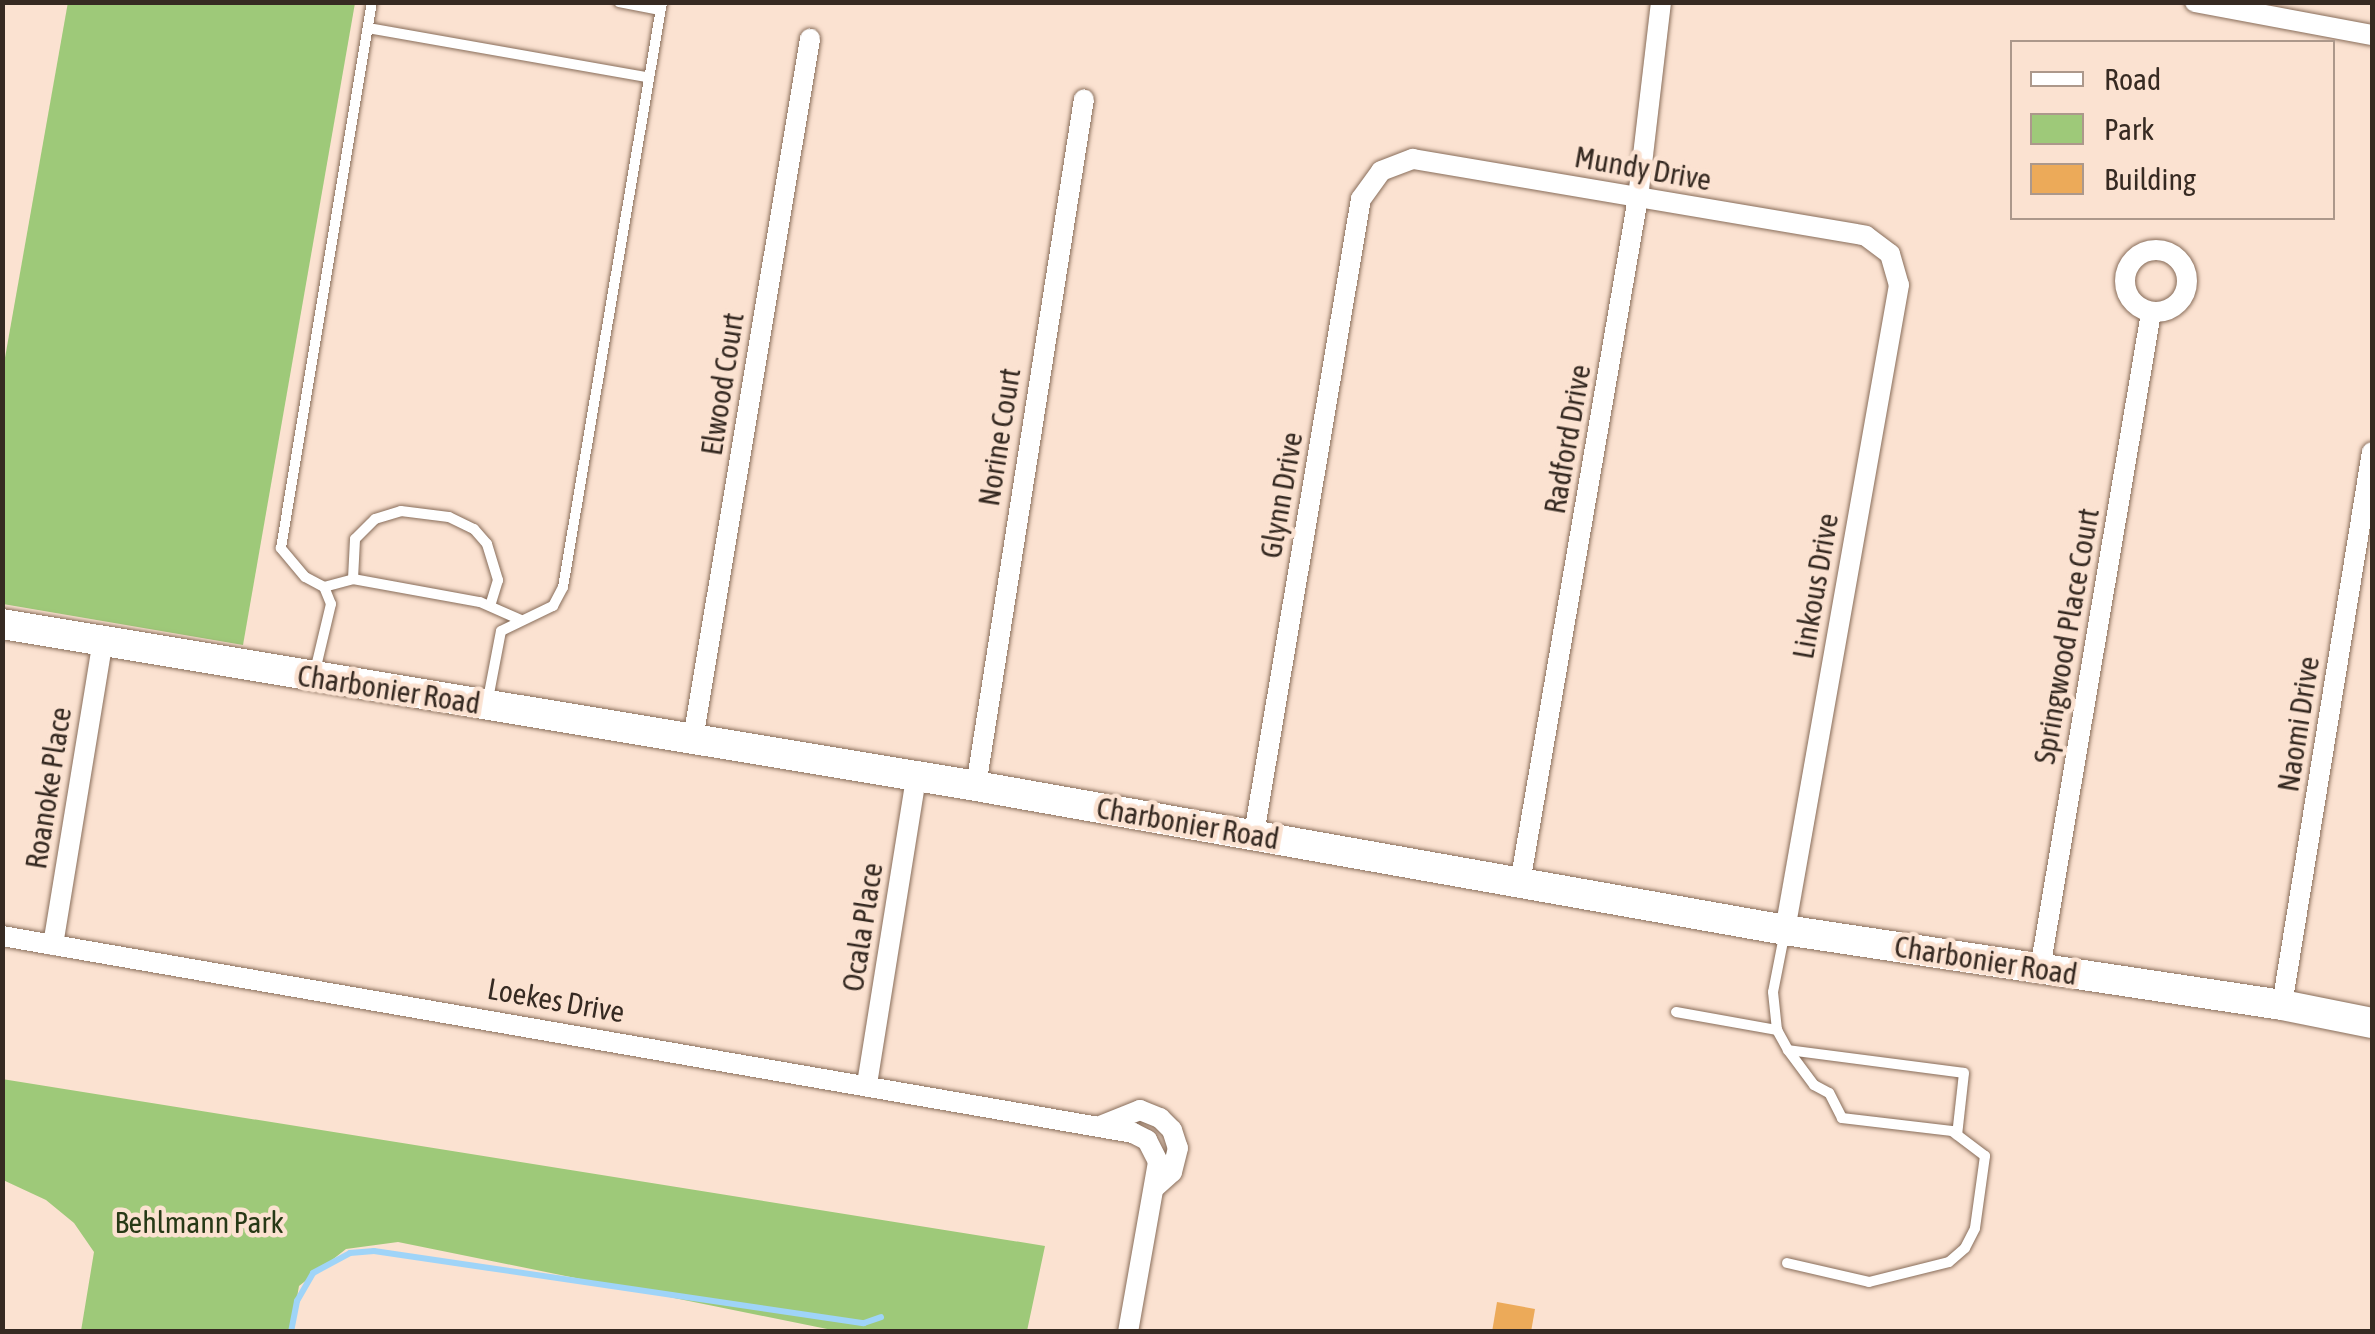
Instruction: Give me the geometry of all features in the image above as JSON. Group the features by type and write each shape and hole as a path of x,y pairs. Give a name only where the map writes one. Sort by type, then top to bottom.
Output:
{"main road":[{"name":"Charbonier Road","path":"2,624 976,786 1785,930 2282,1005 2372,1023"}],"street":[{"name":"Radford Drive","path":"1520,884 1638,198 1661,2"},
{"path":"2195,2 2372,35"},
{"name":"Elwood Court","path":"693,739 810,39"},
{"name":"Norine Court","path":"976,786 1084,99"},
{"name":"Mundy Drive","path":"1381,170 1413,160 1866,236 1890,254"},
{"name":"Glynn Drive","path":"1254,834 1361,199 1381,170"},
{"name":"Linkous Drive","path":"1785,930 1898,284 1890,254"},
{"name":"Springwood Place Court","path":"2040,969 2151,312"},
{"name":"Naomi Drive","path":"2282,1005 2372,452"},
{"name":"Roanoke Place","path":"53,945 103,641"},
{"name":"Ocala Place","path":"867,1084 916,778"},
{"name":"Loekes Drive","path":"2,936 867,1084 1100,1126 1147,1140 1158,1162 1128,1332"}],"lane":[{"path":"372,2 281,548 305,577 324,587 353,580 490,606 521,620"},
{"path":"487,705 501,631 553,606 563,587 661,6 619,2"},
{"path":"368,28 647,77"},
{"path":"353,580 355,539 375,519 401,511 450,517 474,528 491,553 498,580 490,606"},
{"path":"314,676 330,604 324,587"},
{"path":"1785,930 1773,992 1777,1030 1820,1100"},
{"path":"1676,1012 1777,1030"},
{"path":"1788,1050 1964,1072 1958,1135"},
{"path":"1787,1263 1869,1282 1949,1262 1966,1248 1975,1228 1985,1156 1958,1135 1836,1117 1830,1093 1814,1085"}],"green space":[{"path":"68,2 355,3 243,645 3,604 3,369"},
{"name":"Behlmann Park","path":"2,1079 1045,1246 1027,1331 837,1331 398,1242 346,1249 299,1286 291,1331 81,1331 94,1252 74,1223 46,1200 3,1180"}],"building":[{"path":"1497,1302 1535,1309 1531,1332 1492,1332"}],"waterway":[{"path":"291,1332 297,1301 313,1273 350,1253 374,1251 864,1323 881,1317"}]}
